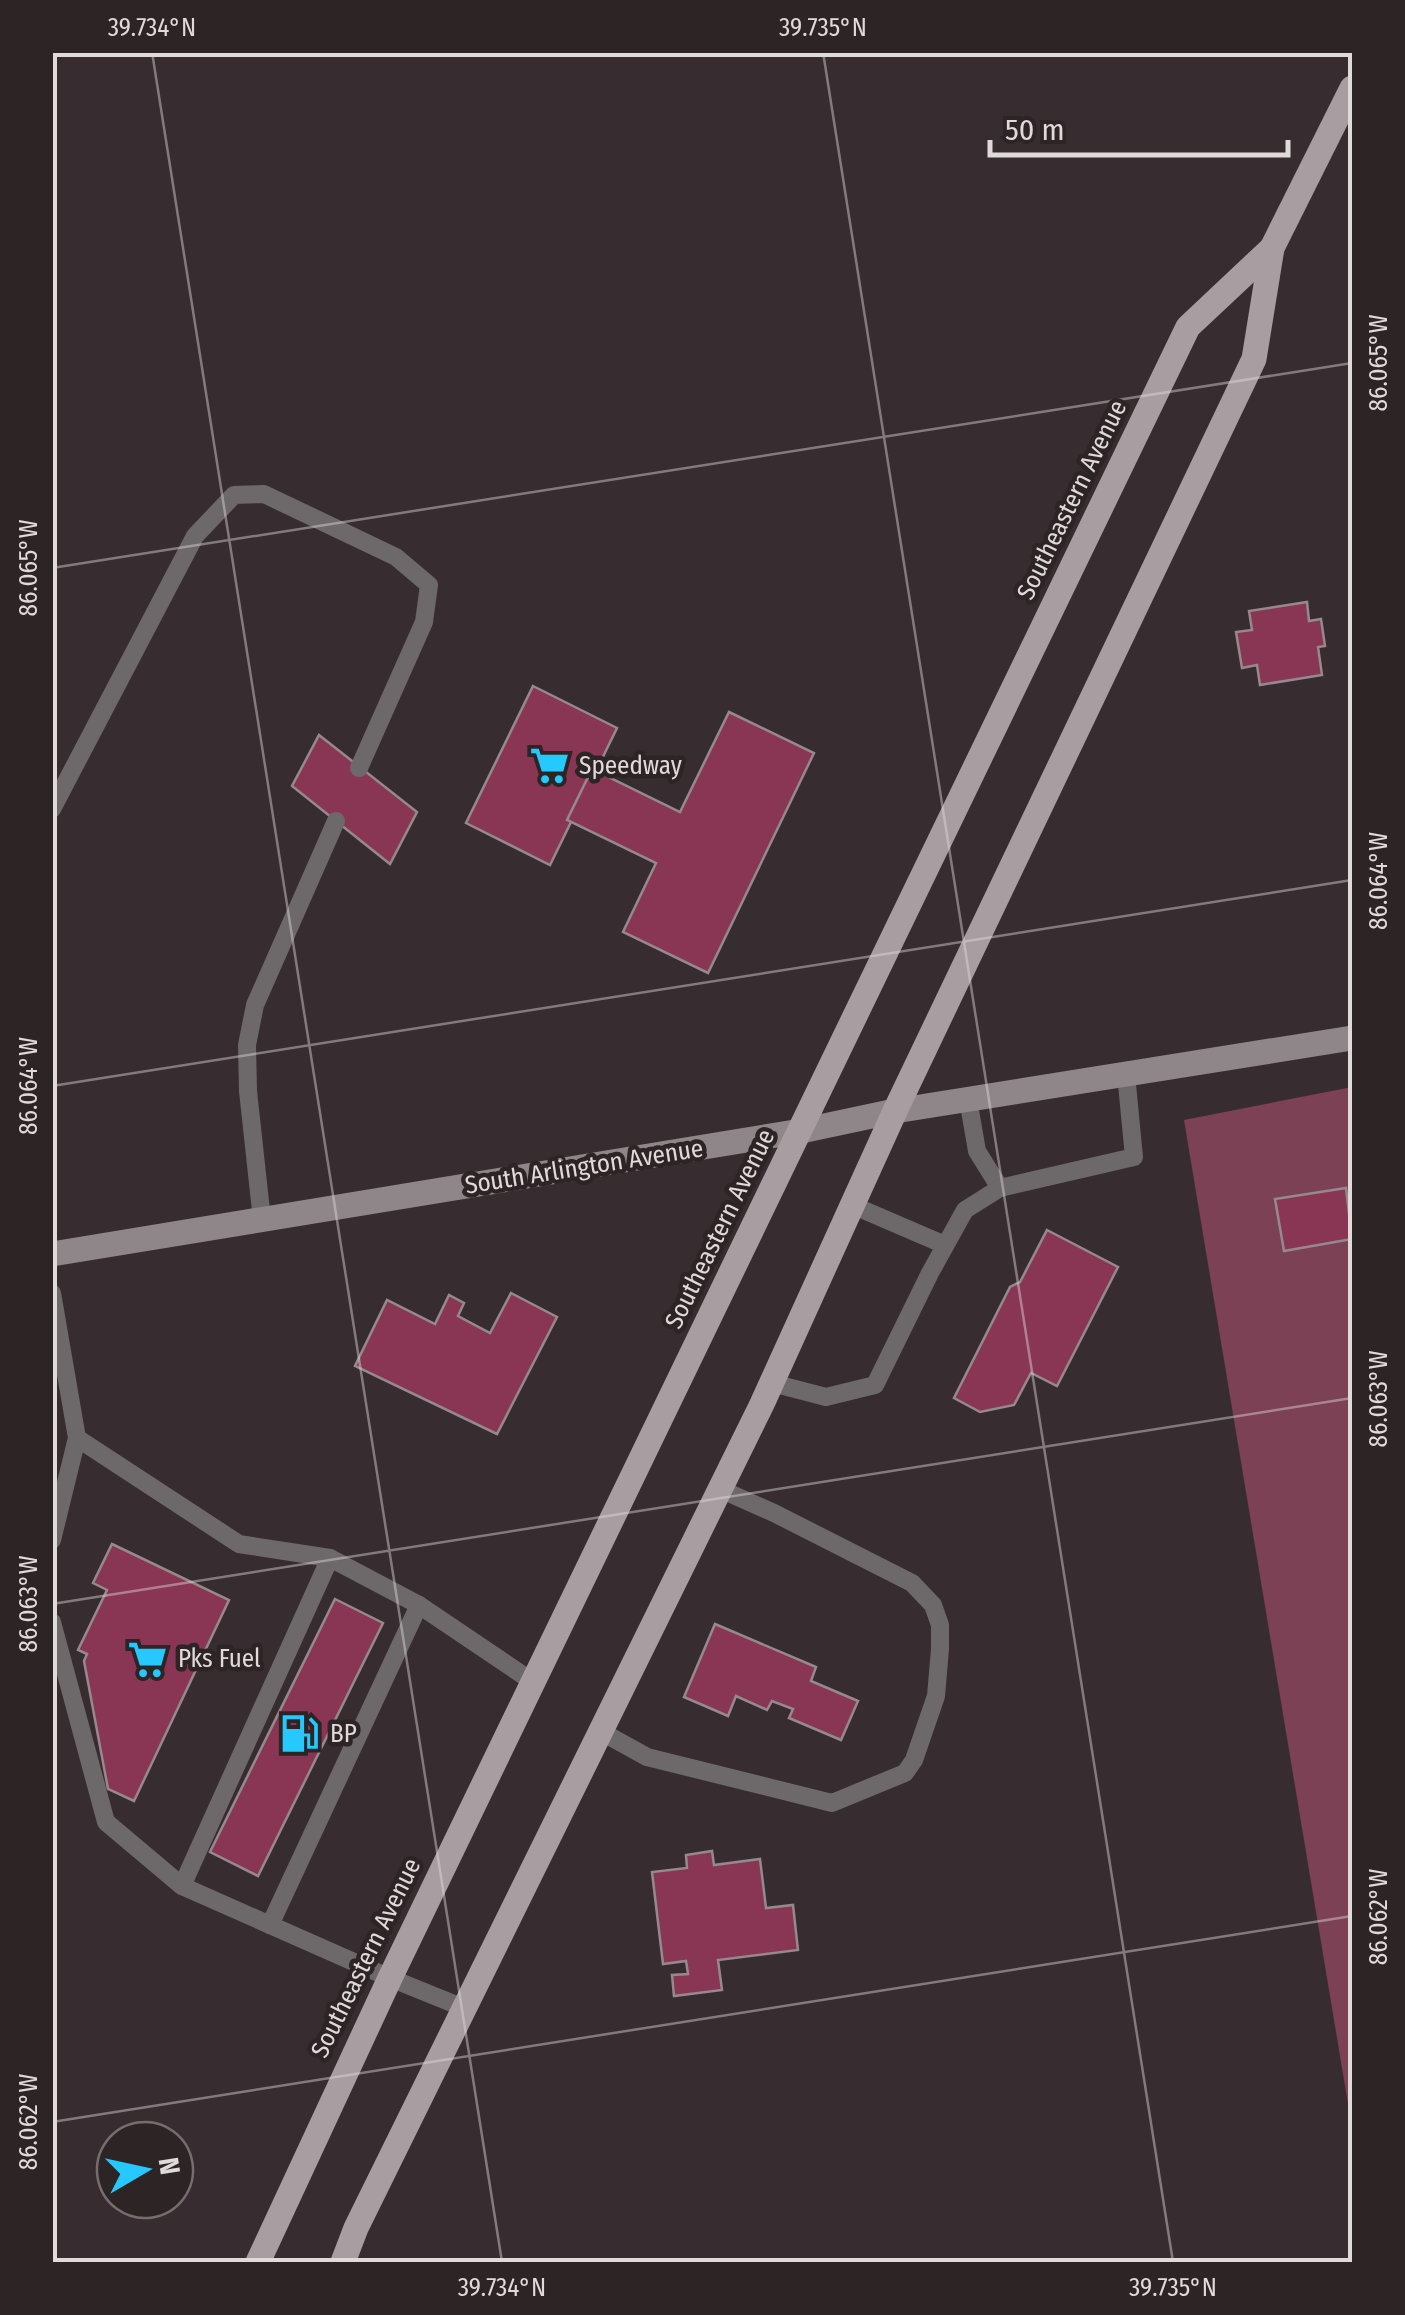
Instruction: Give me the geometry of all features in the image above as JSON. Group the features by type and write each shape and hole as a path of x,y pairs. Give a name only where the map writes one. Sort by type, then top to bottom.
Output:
{"main road":[{"name":"Southeastern Avenue","path":"343,2262 356,2228 772,1383 894,1111 1254,360 1272,248 1352,88"},
{"name":"Southeastern Avenue","path":"258,2262 390,1978 1188,328 1272,248"},
{"name":"South Arlington Avenue","path":"52,1254 801,1132 894,1111 1352,1038"}],"lane":[{"path":"52,809 195,536 234,494 264,494 396,558 429,585 424,622 359,768"},
{"path":"262,1220 248,1090 247,1045 254,1004 336,821"},
{"path":"772,1383 826,1397 875,1385 965,1210 1000,1188 1134,1158 1126,1074"},
{"path":"968,1099 978,1151 1000,1188"},
{"path":"852,1204 945,1245"},
{"path":"52,1293 77,1438 52,1540"},
{"path":"77,1438 239,1544 330,1558 420,1605 533,1682"},
{"path":"600,1732 647,1756 832,1803 905,1773 914,1760 936,1696 940,1625 933,1604 912,1582 720,1488"},
{"path":"182,1886 330,1558"},
{"path":"270,1925 420,1605"},
{"path":"52,1622 106,1822 182,1886 464,2008"}],"shaded area":[{"path":"1352,1087 1352,2128 1184,1120"}],"building":[{"path":"1307,602 1309,621 1321,619 1325,646 1318,647 1322,675 1260,685 1257,665 1242,668 1236,632 1252,630 1249,611"},
{"path":"533,686 617,728 550,865 466,823"},
{"path":"729,712 814,753 708,973 623,932 656,863 567,820 592,769 680,812"},
{"path":"319,735 417,812 390,864 292,786"},
{"path":"1346,1188 1352,1239 1284,1251 1275,1199"},
{"path":"1047,1230 1118,1267 1057,1386 1031,1373 1014,1405 980,1412 954,1398 1010,1287 1020,1282"},
{"path":"511,1293 557,1317 497,1434 355,1366 387,1300 435,1324 449,1295 464,1303 458,1316 490,1333"},
{"path":"112,1544 229,1600 134,1801 108,1789 84,1661 87,1654 78,1650 107,1590 93,1583"},
{"path":"335,1599 383,1623 258,1876 210,1852"},
{"path":"715,1624 816,1667 811,1681 858,1701 841,1740 789,1718 793,1709 772,1701 767,1710 736,1696 728,1716 684,1697"},
{"path":"712,1851 714,1865 760,1859 766,1908 793,1905 798,1950 718,1960 722,1990 674,1996 672,1975 688,1974 686,1961 663,1964 652,1872 687,1868 686,1855"}],"place":[{"name":"Speedway","path":"549,766"},
{"name":"Pks Fuel","path":"148,1659"},
{"name":"BP","path":"300,1734"}]}
